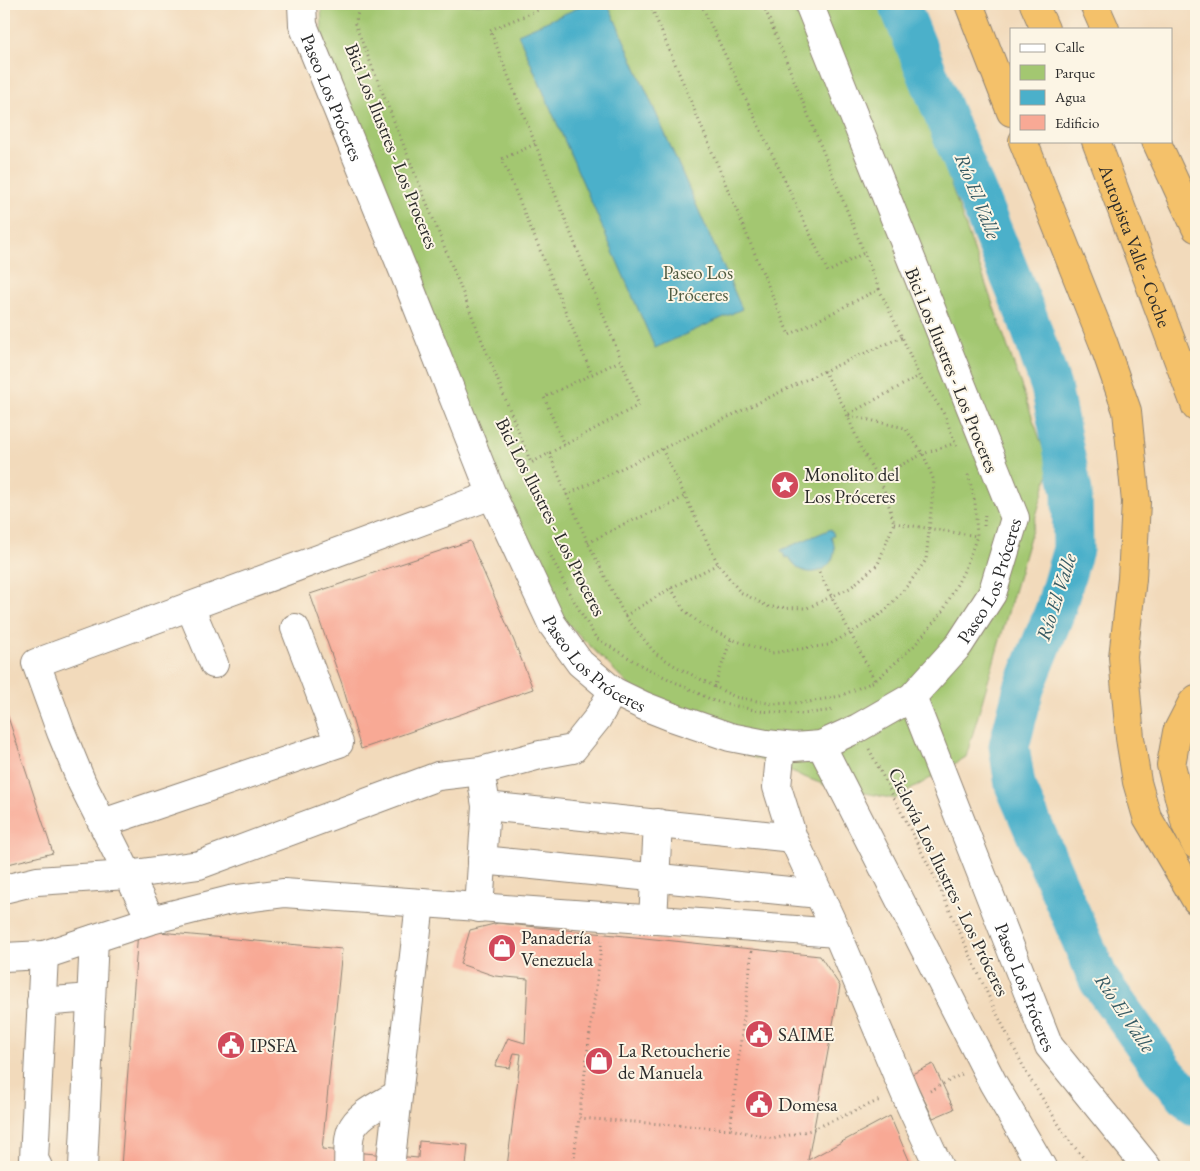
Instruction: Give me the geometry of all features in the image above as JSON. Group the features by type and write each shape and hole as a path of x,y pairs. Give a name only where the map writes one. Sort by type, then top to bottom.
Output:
{"highway":[{"path":"969,4 1010,109"},
{"path":"1034,4 1046,28"},
{"path":"1094,4 1105,28"},
{"path":"1023,142 1103,342 1127,411 1136,502 1132,579 1123,657 1130,738 1137,782 1147,817 1196,900"},
{"name":"Autopista Valle - Coche","path":"1096,142 1196,407"},
{"path":"1156,142 1196,228"},
{"path":"1196,699 1177,732 1171,765 1186,825 1196,845"}],"street":[{"name":"Paseo Los Próceres","path":"302,4 302,25 403,270 492,496 552,624 580,663 612,691 672,717 730,737 794,747 821,745 854,718 912,698 959,645 992,594 1015,518 809,4"},
{"path":"151,920 82,783 36,663 492,496"},
{"path":"190,607 214,664"},
{"path":"103,823 339,742 295,628"},
{"path":"4,889 37,881 127,875 199,865 438,776 481,771 573,748 597,719 612,691"},
{"name":"Paseo Los Próceres","path":"912,698 1049,1046 1148,1167"},
{"path":"821,745 982,1062 1042,1167"},
{"path":"781,746 778,787 793,838 837,933 906,1098 939,1167"},
{"path":"479,908 486,806 481,771"},
{"path":"486,806 793,838"},
{"path":"653,920 658,823"},
{"path":"482,860 819,894"},
{"path":"4,957 44,955 151,920 230,900 284,893 837,933"},
{"path":"390,1167 420,904"},
{"path":"83,1167 94,939"},
{"path":"38,1167 34,1159 44,955"},
{"path":"41,1002 91,998"},
{"path":"348,1167 350,1133 356,1123 361,1117 398,1094"}],"path":[{"path":"360,4 355,24 531,463 639,405 490,30 552,4"},
{"path":"650,4 788,334 879,289"},
{"path":"701,4 828,272 864,253"},
{"path":"763,4 879,289 919,376 943,412 959,452"},
{"path":"535,144 502,159 592,375"},
{"path":"566,494 824,371 902,337"},
{"path":"564,445 544,397 622,360"},
{"path":"662,449 718,564 740,592 769,607 807,608 850,588 878,564 894,523 884,489 861,448 847,415 824,371"},
{"path":"847,415 919,376"},
{"path":"671,588 684,610 703,626 732,639 772,653 828,645 884,612 908,585 926,560 934,481 923,454 905,428 847,415"},
{"path":"877,477 923,454 955,443"},
{"path":"549,453 588,542 625,616 655,652 675,666 714,688 735,697 773,704 809,702 840,696 876,681 915,645 943,610 965,569 977,536 975,502 967,469"},
{"path":"588,542 624,524 670,505 685,496"},
{"name":"Bici Los Ilustres - Los Proceres","path":"984,533 985,503"},
{"path":"894,523 977,536"},
{"name":"Bici Los Ilustres - Los Proceres","path":"546,546 596,638 644,667 714,702 759,711 854,718"},
{"path":"625,616 671,588 718,564"},
{"path":"819,572 876,681"},
{"path":"714,688 732,639"},
{"name":"Ciclovía Los Ilustres - Los Próceres","path":"854,718 936,880 994,1008 1027,1074 1068,1139 1091,1167"},
{"path":"573,1167 603,937"},
{"path":"730,1129 753,949"},
{"path":"579,1118 730,1129 773,1139 812,1130 884,1098 906,1098 928,1092 982,1062"}],"green space":[{"name":"Paseo Los Próceres","path":"321,4 879,4 926,113 1050,468 966,757 895,799 825,785 669,725 522,578 323,75"}],"water":[{"path":"587,4 608,4 742,309 655,348 518,34"},
{"path":"831,529 834,535 831,537 834,547 833,556 829,564 822,570 814,572 805,571 797,566 789,557 786,558 781,550"}],"building":[{"path":"470,541 533,689 361,749 342,684 310,594"},
{"path":"4,705 53,853 4,865"},
{"path":"498,923 820,956 840,986 808,1160 890,1116 912,1167 507,1167 521,1054 514,1053 510,1068 495,1066 508,1038 525,1043 528,979 495,976 460,964 470,930"},
{"name":"IPSFA","path":"138,930 342,949 322,1149 418,1158 419,1141 468,1145 466,1167 121,1167"},
{"path":"933,1064 954,1109 933,1118 912,1074"}],"waterway":[{"name":"Río El Valle","path":"899,4 1028,319 1051,387 1072,492 1073,549 1055,611 1024,688 1009,746 1015,785 1099,980 1164,1071 1196,1106"}],"place":[{"name":"Monolito del Los Próceres","path":"785,485"},
{"name":"Panadería Venezuela","path":"502,948"},
{"name":"SAIME","path":"759,1034"},
{"name":"IPSFA","path":"231,1045"},
{"name":"La Retoucherie de Manuela","path":"599,1061"},
{"name":"Domesa","path":"759,1104"}]}
